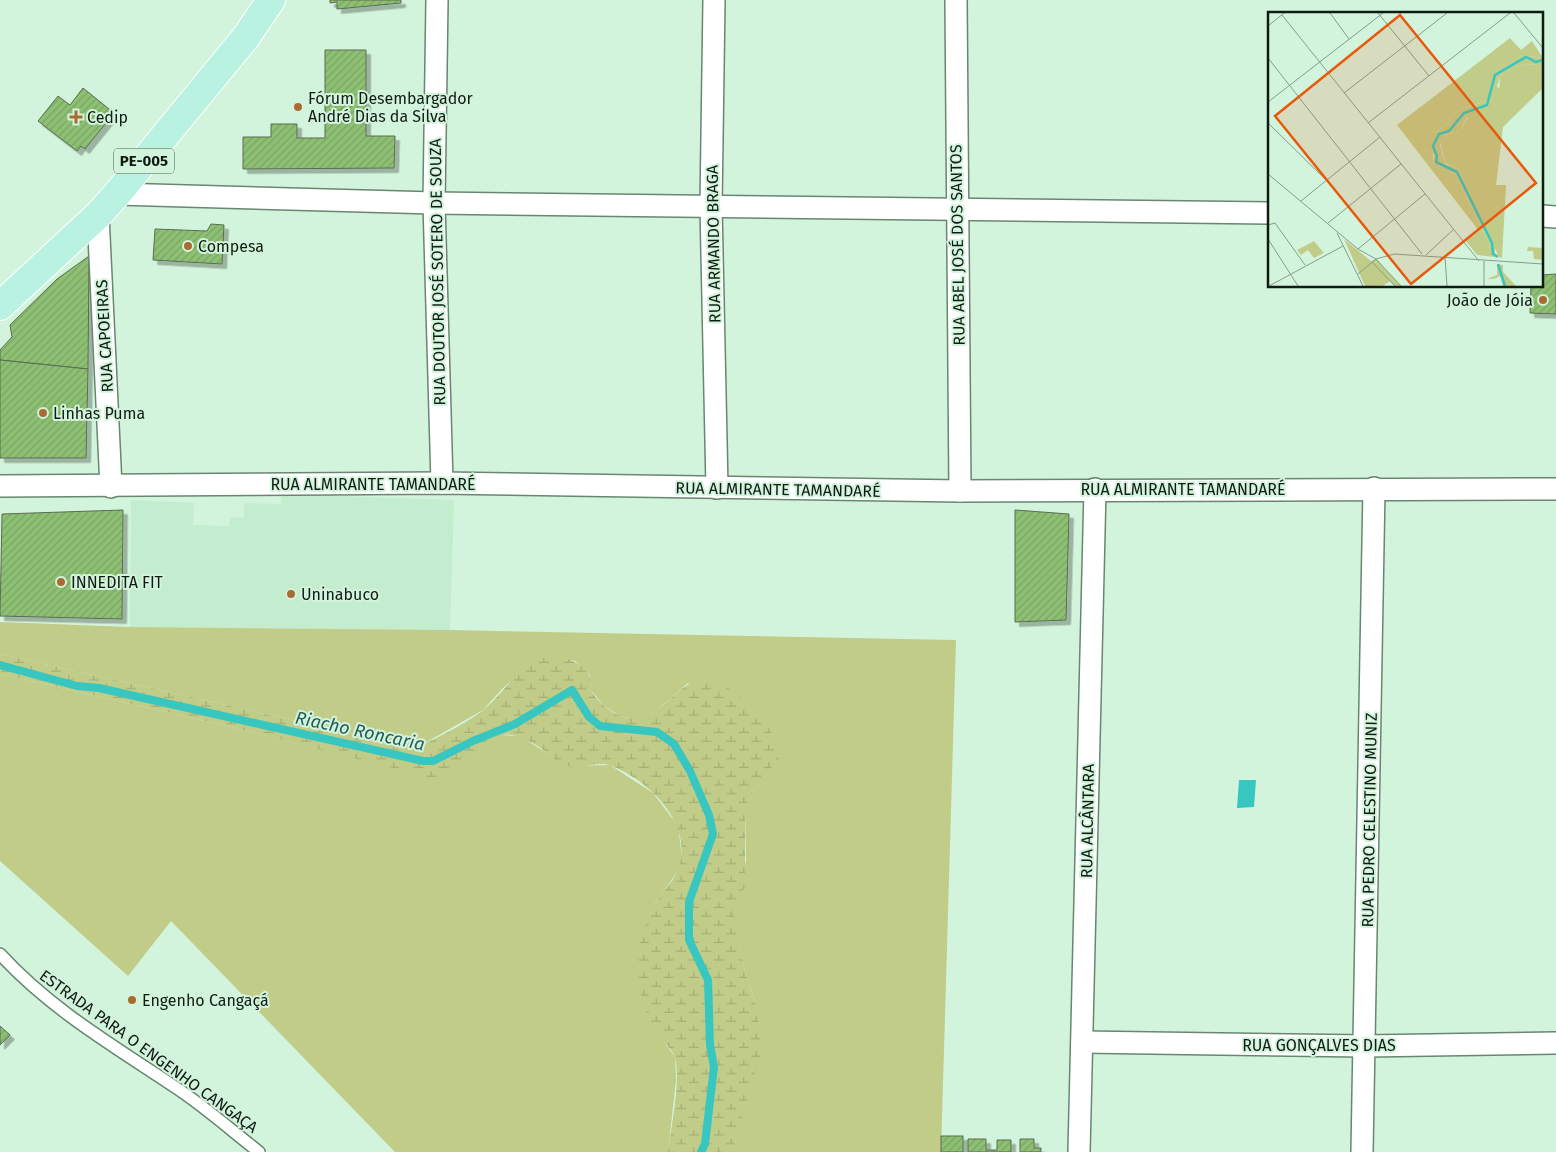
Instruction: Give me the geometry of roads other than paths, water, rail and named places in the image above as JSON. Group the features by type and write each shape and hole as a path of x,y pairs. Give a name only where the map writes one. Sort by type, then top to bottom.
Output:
{"main road":[{"name":"PE-005","path":"0,306 98,215 117,194 246,37 271,0"}],"street":[{"name":"RUA DOUTOR JOSÉ SOTERO DE SOUZA","path":"437,0 434,203 442,483"},
{"name":"RUA ARMANDO BRAGA","path":"714,0 711,206 717,488"},
{"name":"RUA ABEL JOSÉ DOS SANTOS","path":"956,0 956,208 960,491"},
{"path":"117,194 434,203 1268,213"},
{"name":"RUA CAPOEIRAS","path":"98,215 111,487"},
{"name":"RUA ALMIRANTE TAMANDARÉ","path":"0,486 111,487 442,483 960,491 1374,488 1556,489"},
{"name":"RUA PEDRO CELESTINO MUNIZ","path":"1362,1152 1366,1046 1374,488"},
{"name":"RUA ALCÂNTARA","path":"1079,1152 1095,489"},
{"name":"RUA GONÇALVES DIAS","path":"1082,1042 1366,1046 1556,1043"}],"lane":[{"name":"ESTRADA PARA O ENGENHO CANGAÇA","path":"0,954 22,978 76,1022 177,1088 259,1152"}],"water":[{"path":"1239,780 1256,780 1254,807 1237,808"}],"waterway":[{"name":"Riacho Roncaria","path":"0,665 77,686 99,688 423,761 433,761 473,741 515,724 572,690 589,717 600,726 657,732 674,744 690,771 709,815 713,834 689,902 689,940 708,980 710,1045 714,1067 705,1144 701,1152"}],"place":[{"name":"Fórum Desembargador André Dias da Silva","path":"298,107"},
{"name":"Cedip","path":"76,117"},
{"name":"Compesa","path":"188,246"},
{"name":"João de Jóia","path":"1543,300"},
{"name":"Linhas Puma","path":"43,413"},
{"name":"INNEDITA FIT","path":"61,582"},
{"name":"Uninabuco","path":"291,594"},
{"name":"Engenho Cangaçá","path":"132,1000"}]}
